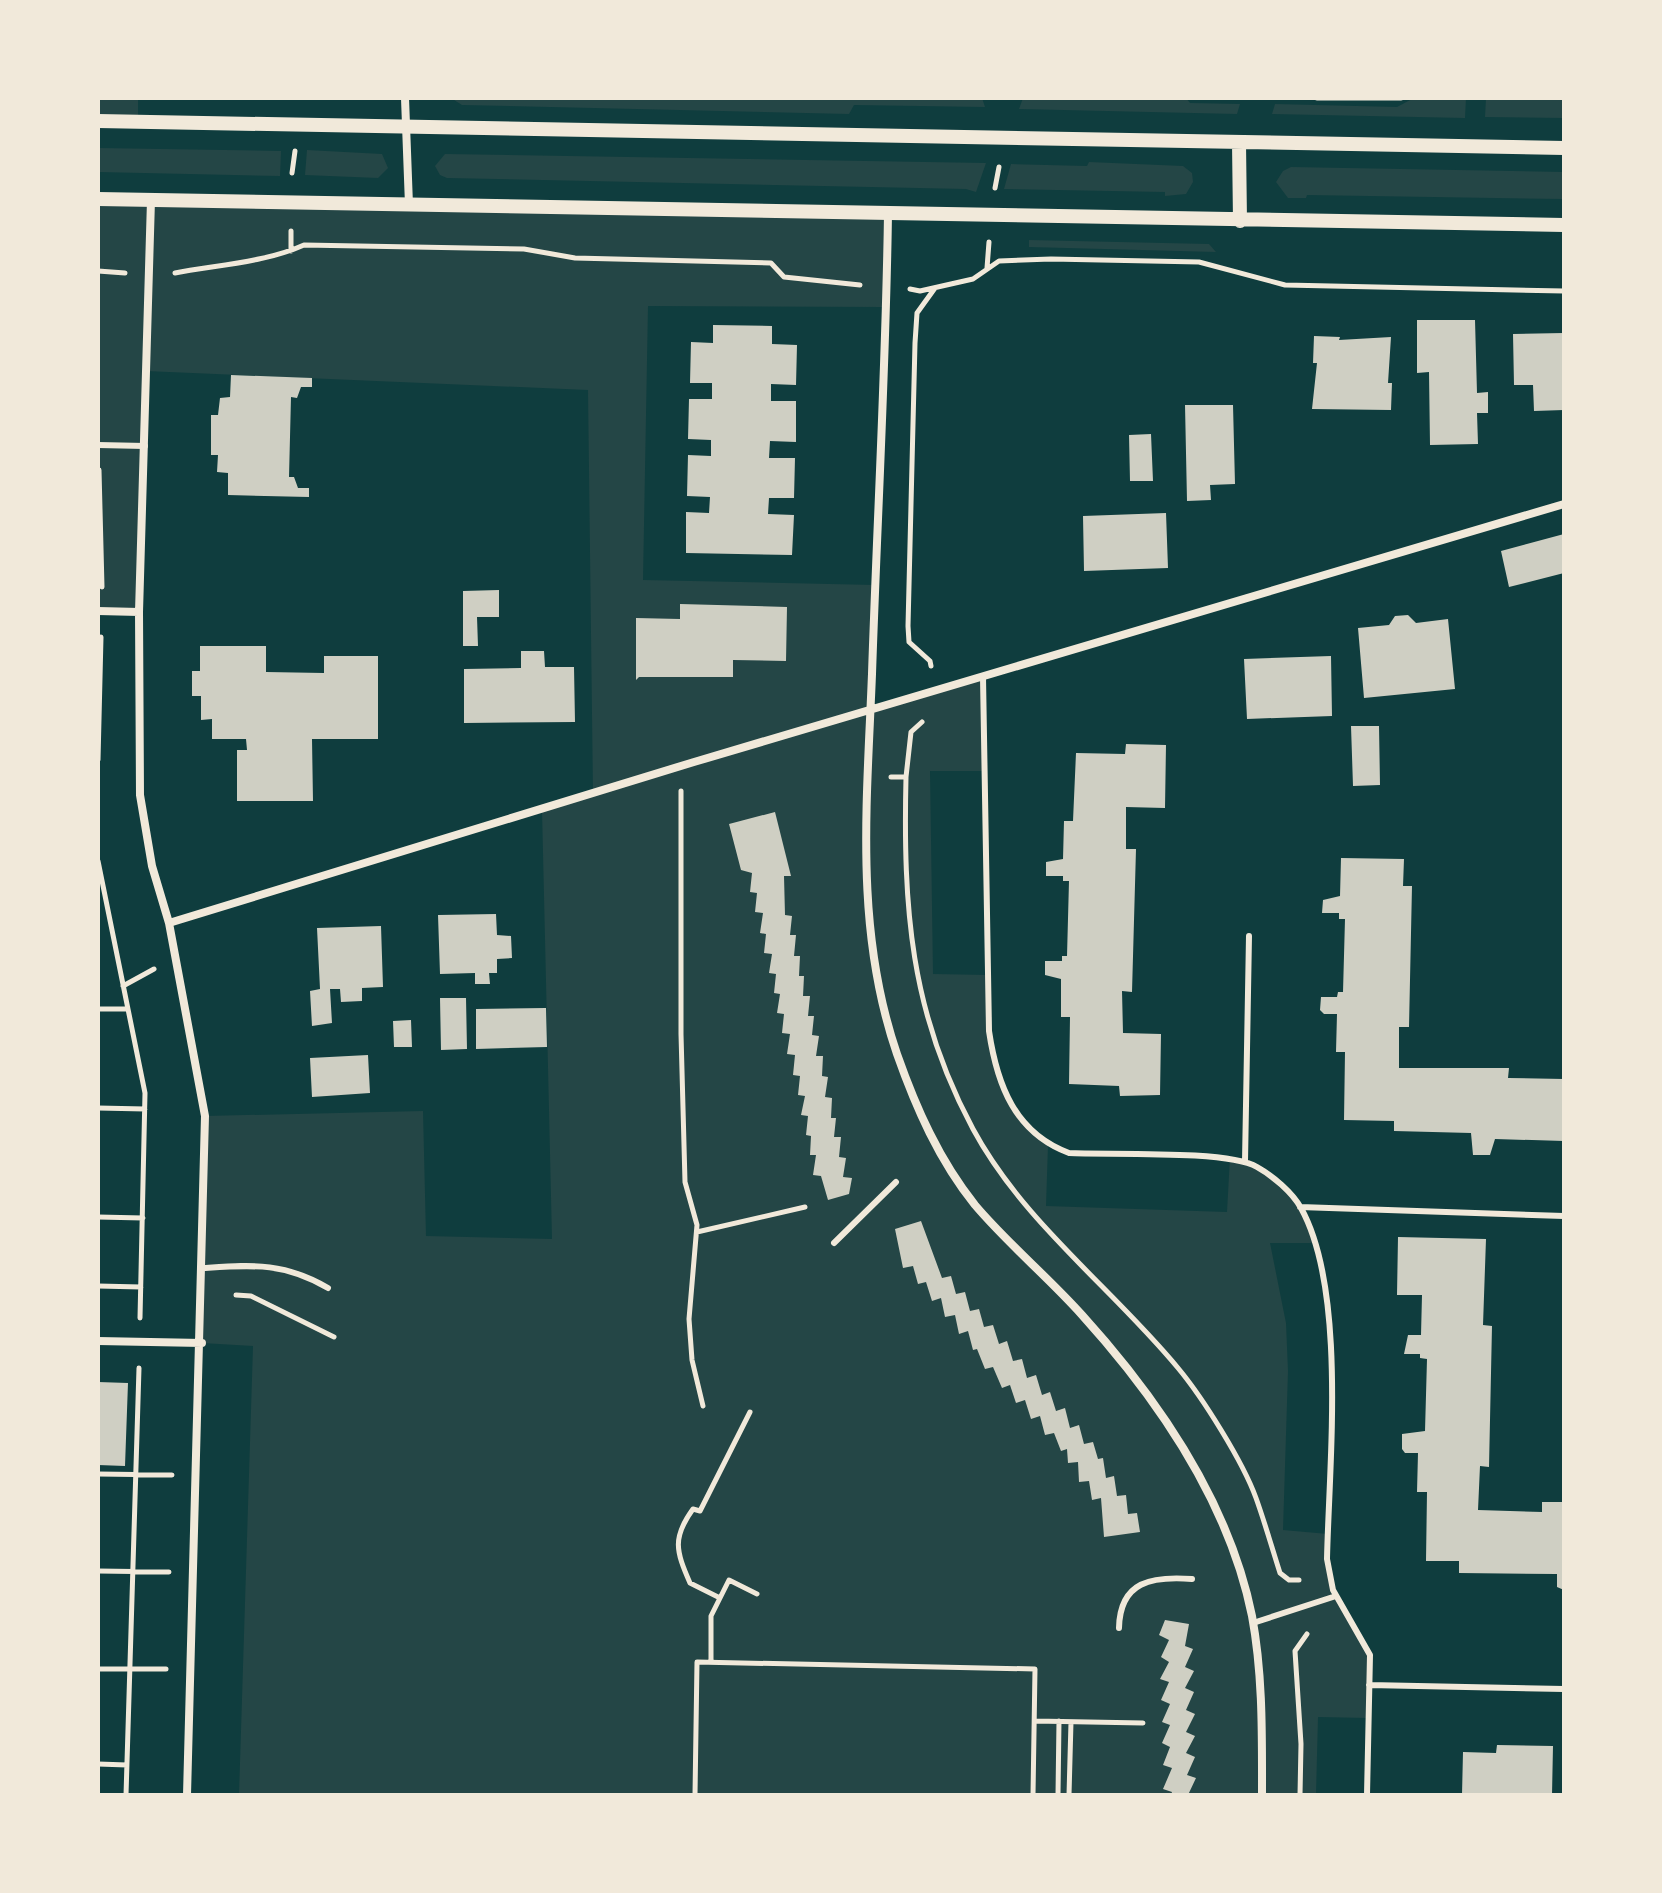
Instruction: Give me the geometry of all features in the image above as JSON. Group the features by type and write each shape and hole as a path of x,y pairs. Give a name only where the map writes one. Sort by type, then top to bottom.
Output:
{"street":[{"path":"405,98 409,205"},
{"path":"98,121 1564,148"},
{"path":"1239,143 1240,221"},
{"path":"98,199 1564,225"},
{"path":"151,200 139,612 140,795 152,866 169,923 205,1116 202,1343 187,1795"},
{"path":"888,213 867,777 865,886 869,941 896,1050 932,1137 952,1173 977,1207 1080,1312 1155,1404 1189,1457 1220,1520 1238,1567 1253,1623 1262,1721 1262,1795"},
{"path":"169,923 681,766 1564,504"},
{"path":"100,611 139,612"},
{"path":"98,1341 202,1343"}],"lane":[{"path":"98,445 145,446"},
{"path":"983,677 989,1031 994,1065 1022,1124 1048,1145 1069,1153 1230,1157 1245,1162 1281,1185 1300,1207 1312,1236 1331,1348 1327,1559 1336,1596 1370,1655 1367,1795"},
{"path":"1245,1162 1249,936"},
{"path":"834,1243 896,1182"},
{"path":"1300,1207 1564,1216"},
{"path":"203,1268 271,1265 309,1277 328,1288"},
{"path":"1119,1628 1119,1607 1132,1589 1162,1576 1192,1579"},
{"path":"1253,1623 1336,1596"},
{"path":"1369,1685 1564,1689"}],"path":[{"path":"1317,98 1401,98"},
{"path":"173,273 257,257 278,257 304,245 524,249 575,258 771,263 784,277 850,285"},
{"path":"920,291 973,279 999,261 1051,259 1199,262 1274,285 1564,291"},
{"path":"98,271 125,273"},
{"path":"936,287 917,313 908,626 909,642 930,661 935,717 923,721 911,732 906,777 904,849 917,986 937,1048 974,1131 1031,1211 1180,1370 1255,1495 1280,1573 1289,1580 1300,1580 1312,1628 1295,1651 1301,1744 1300,1795"},
{"path":"98,470 102,472 98,760"},
{"path":"681,766 681,1034 686,1104 685,1182 697,1232 689,1319 692,1360 703,1406"},
{"path":"867,777 906,777"},
{"path":"98,861 145,1093 126,1795"},
{"path":"98,1009 128,1009"},
{"path":"98,1108 145,1109"},
{"path":"697,1232 805,1207"},
{"path":"98,1217 143,1218"},
{"path":"98,1286 141,1287"},
{"path":"203,1292 251,1296 334,1337"},
{"path":"720,1598 690,1583 678,1553 679,1529 693,1509 700,1511 750,1412"},
{"path":"98,1474 197,1476"},
{"path":"98,1571 194,1573"},
{"path":"711,1662 711,1616 729,1580 757,1594"},
{"path":"695,1795 697,1662 1035,1669 1033,1795"},
{"path":"98,1669 191,1670"},
{"path":"1035,1721 1143,1723"},
{"path":"1058,1795 1059,1721"},
{"path":"1069,1795 1071,1722"},
{"path":"98,1764 127,1765"}],"shaded area":[{"path":"98,98 138,98 138,122 98,121"},
{"path":"451,98 982,98 985,107 854,105 849,114 462,105"},
{"path":"1023,98 1186,98 1190,103 1240,104 1237,114 1019,109"},
{"path":"1414,98 1466,98 1465,118 1272,114 1275,104 1397,107"},
{"path":"1486,98 1564,98 1564,118 1485,117"},
{"path":"98,148 281,151 280,176 98,172"},
{"path":"307,150 382,154 388,168 378,178 305,175"},
{"path":"445,154 986,163 976,192 966,189 447,178 440,175 435,166"},
{"path":"1089,162 1183,166 1192,173 1193,182 1186,194 1165,196 1165,192 1004,189 1011,164 1087,166"},
{"path":"1291,167 1564,172 1564,199 1307,195 1306,198 1288,198 1276,182 1283,171"},
{"path":"98,199 888,213 885,307 648,306 643,580 875,585 870,710 983,677 984,771 930,771 933,974 988,975 989,1031 1009,1101 1048,1145 1046,1206 1227,1212 1230,1157 1273,1179 1300,1212 1314,1243 1270,1243 1286,1323 1288,1371 1283,1530 1328,1534 1333,1590 1370,1655 1368,1718 1318,1717 1316,1795 239,1795 253,1346 202,1343 205,1116 423,1111 426,1236 552,1239 542,810 593,794 588,390 146,371 139,612 98,611"},
{"path":"1029,240 1209,244 1216,252 1029,247"}],"building":[{"path":"1417,320 1475,320 1477,393 1488,392 1488,413 1477,413 1478,444 1430,445 1429,372 1417,373"},
{"path":"713,325 772,326 772,344 797,345 796,385 771,384 771,401 796,401 796,442 770,441 769,458 795,458 794,498 769,498 768,514 794,515 792,555 686,553 686,512 709,513 710,497 687,496 688,455 711,456 711,440 688,439 689,399 712,399 712,383 690,383 691,342 713,343"},
{"path":"1564,333 1564,410 1534,411 1533,385 1514,385 1513,334"},
{"path":"1314,336 1340,337 1339,340 1391,337 1388,383 1392,383 1391,410 1312,409 1317,363 1313,363"},
{"path":"231,375 312,378 312,387 301,387 297,398 291,397 289,477 294,477 298,488 309,488 309,497 228,495 228,473 217,472 218,455 211,455 211,415 218,415 220,398 230,397"},
{"path":"1185,405 1233,405 1235,484 1210,485 1211,500 1187,501"},
{"path":"1151,434 1153,481 1130,481 1129,435"},
{"path":"1166,513 1168,568 1084,571 1083,516"},
{"path":"1564,534 1564,573 1509,587 1501,551"},
{"path":"499,590 499,617 477,617 478,646 463,646 463,591"},
{"path":"680,604 787,607 786,661 733,660 733,677 639,677 636,680 636,618 680,619"},
{"path":"1408,615 1416,623 1448,619 1455,689 1364,698 1358,628 1389,625 1395,616"},
{"path":"200,646 266,646 266,672 324,673 324,656 378,656 378,739 312,739 313,801 237,801 237,750 247,750 246,739 212,739 212,719 201,720 201,696 192,696 192,671 200,671"},
{"path":"521,651 544,651 545,667 574,667 575,722 464,723 464,669 521,668"},
{"path":"1331,656 1332,716 1247,719 1244,659"},
{"path":"1351,726 1379,726 1380,785 1353,786"},
{"path":"1126,744 1166,745 1165,808 1126,807 1126,849 1136,849 1132,992 1122,991 1123,1033 1161,1034 1160,1095 1120,1096 1119,1086 1069,1084 1070,1017 1061,1017 1061,979 1045,975 1045,961 1062,961 1062,956 1067,956 1069,881 1063,881 1063,876 1046,876 1046,862 1063,859 1064,821 1073,821 1076,753 1125,754"},
{"path":"775,812 791,876 784,876 785,915 792,916 790,935 796,935 794,956 800,956 799,976 804,976 803,996 810,996 808,1016 814,1016 812,1035 819,1036 816,1056 823,1056 822,1076 828,1077 825,1097 832,1098 831,1118 836,1118 834,1137 841,1137 839,1157 846,1158 843,1177 852,1178 849,1194 828,1200 821,1176 813,1175 816,1155 810,1155 811,1136 806,1135 808,1116 801,1115 805,1096 798,1095 800,1076 793,1075 795,1055 787,1054 790,1034 782,1033 784,1014 777,1013 780,994 774,993 776,974 769,973 772,954 764,953 766,934 760,933 763,913 755,912 757,893 750,892 752,873 741,870 729,824"},
{"path":"1341,858 1404,859 1403,886 1412,886 1409,1027 1399,1027 1399,1068 1509,1068 1508,1078 1564,1079 1564,1141 1495,1139 1490,1155 1473,1155 1471,1133 1394,1131 1394,1121 1344,1120 1345,1052 1336,1052 1337,1014 1324,1014 1320,1010 1321,997 1337,997 1338,992 1343,992 1345,919 1339,919 1339,913 1322,913 1323,900 1340,896"},
{"path":"496,914 497,935 511,936 512,958 497,959 497,973 489,973 490,984 475,984 475,973 440,974 438,915"},
{"path":"381,926 383,987 362,988 362,1001 341,1002 340,989 330,989 332,1023 312,1026 310,991 320,989 317,928"},
{"path":"440,998 466,998 467,1049 441,1050"},
{"path":"546,1008 547,1047 476,1049 476,1009"},
{"path":"411,1020 412,1047 394,1047 393,1021"},
{"path":"368,1055 370,1093 312,1097 310,1058"},
{"path":"921,1221 942,1278 951,1276 956,1294 965,1292 970,1311 979,1309 984,1327 993,1325 999,1344 1007,1341 1013,1361 1022,1359 1027,1378 1036,1375 1042,1395 1050,1392 1056,1411 1065,1408 1070,1428 1079,1425 1084,1444 1093,1442 1098,1459 1103,1458 1106,1478 1114,1476 1117,1496 1126,1495 1128,1514 1137,1513 1140,1532 1104,1537 1101,1498 1092,1500 1089,1481 1079,1482 1078,1462 1068,1463 1067,1449 1061,1451 1054,1433 1045,1435 1040,1416 1031,1419 1025,1400 1016,1403 1010,1385 1002,1388 993,1367 985,1369 977,1349 973,1350 968,1331 959,1334 955,1315 945,1317 941,1298 932,1301 926,1282 918,1284 913,1266 903,1268 895,1229"},
{"path":"1398,1237 1486,1239 1483,1325 1492,1326 1489,1467 1480,1466 1478,1510 1542,1512 1542,1502 1564,1502 1564,1590 1557,1587 1557,1574 1459,1573 1459,1561 1426,1561 1427,1492 1417,1492 1418,1453 1405,1453 1402,1449 1402,1434 1425,1431 1427,1359 1420,1358 1420,1354 1404,1354 1408,1335 1421,1335 1422,1295 1397,1295"},
{"path":"98,1382 128,1383 125,1466 98,1465"},
{"path":"1165,1620 1189,1624 1185,1646 1193,1649 1185,1667 1194,1671 1185,1688 1194,1692 1186,1710 1195,1714 1186,1732 1195,1736 1186,1753 1195,1757 1187,1775 1196,1778 1188,1795 1171,1795 1172,1792 1163,1789 1172,1768 1163,1765 1170,1747 1162,1743 1170,1725 1162,1722 1170,1704 1161,1700 1169,1682 1160,1679 1169,1662 1161,1657 1169,1640 1159,1635"},
{"path":"1497,1745 1553,1746 1552,1795 1462,1795 1463,1752 1496,1753"}]}
